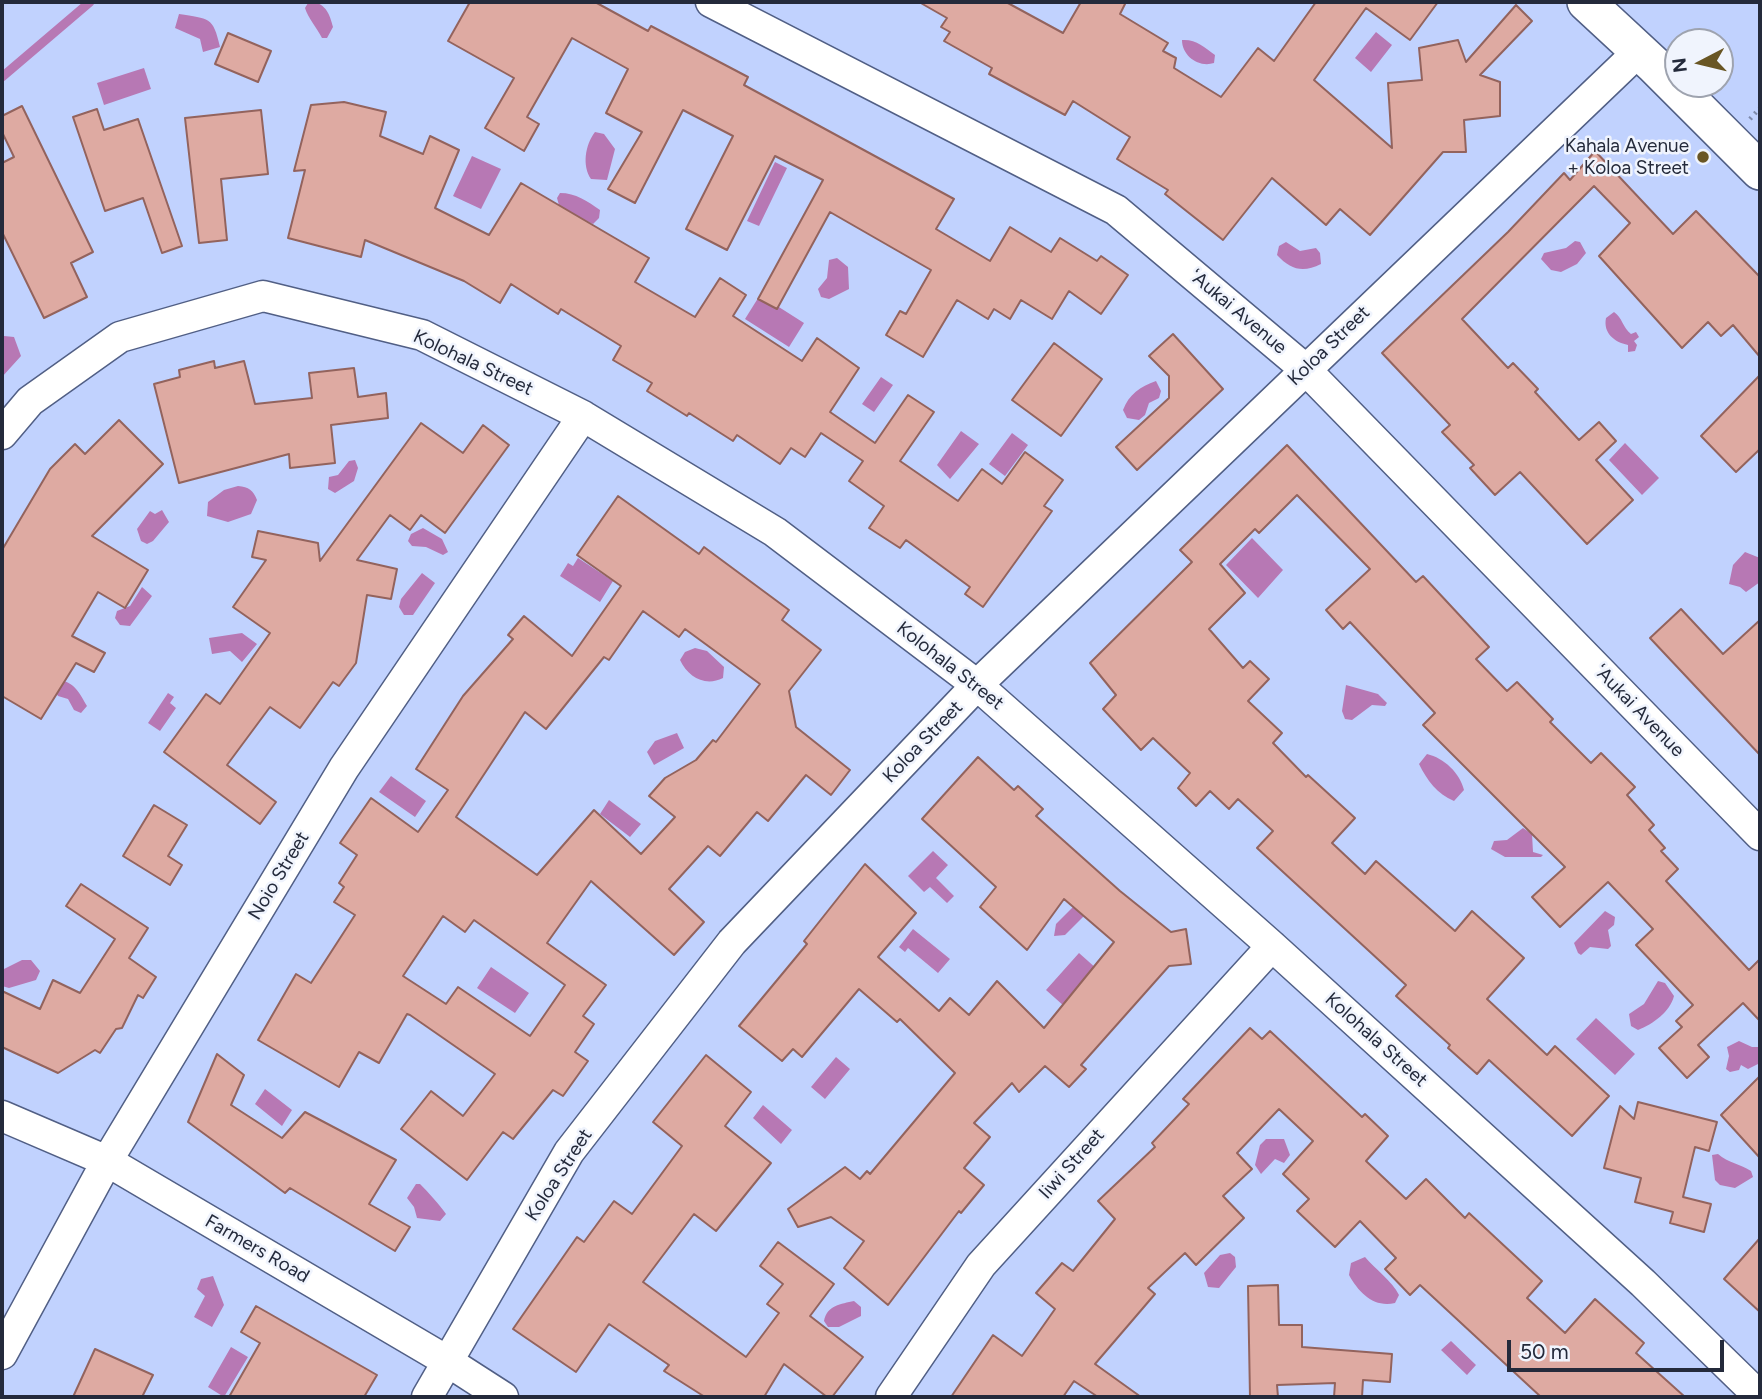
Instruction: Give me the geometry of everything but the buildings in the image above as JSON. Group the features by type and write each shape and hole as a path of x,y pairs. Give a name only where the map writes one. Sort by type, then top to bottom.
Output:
{"street":[{"name":"ʻAukai Avenue","path":"711,2 1116,210 1305,369 1760,835"},
{"path":"1586,2 1760,171"},
{"name":"Koloa Street","path":"427,1397 569,1152 733,942 977,685 1638,52"},
{"name":"Kolohala Street","path":"2,434 30,401 120,337 263,296 422,335 583,415 775,532 977,685 1272,946 1643,1283 1760,1397"},
{"name":"Noio Street","path":"2,1354 107,1161 344,768 583,415"},
{"name":"Iiwi Street","path":"891,1397 981,1265 1272,946"},
{"name":"Farmers Road","path":"2,1116 107,1161 447,1361 503,1397"}],"shaded area":[{"path":"313,2 324,8 330,18 333,27 327,38 322,38 306,12 308,3"},
{"path":"179,14 203,18 212,24 220,47 203,52 200,39 175,28"},
{"path":"1376,32 1392,45 1371,72 1355,58"},
{"path":"1182,40 1196,42 1207,49 1215,55 1214,63 1203,64 1192,59 1185,51"},
{"path":"144,68 151,89 104,105 97,83"},
{"path":"595,132 604,134 615,149 607,180 591,179 586,168 587,149"},
{"path":"472,156 501,169 481,209 453,196"},
{"path":"775,162 787,168 759,226 747,221"},
{"path":"560,193 576,196 591,204 600,210 599,218 593,224 560,209 557,198"},
{"path":"1575,241 1580,242 1586,253 1577,264 1561,272 1551,270 1541,259 1544,253 1566,248"},
{"path":"1286,242 1300,251 1316,248 1320,253 1321,264 1303,269 1287,264 1277,255 1279,246"},
{"path":"837,258 848,267 849,289 829,299 821,297 818,289 827,278 829,260"},
{"path":"760,295 804,323 789,347 745,319"},
{"path":"1614,312 1628,332 1636,332 1639,337 1634,341 1637,345 1635,351 1628,352 1628,345 1618,342 1608,332 1606,318"},
{"path":"4,336 14,337 21,356 2,377"},
{"path":"881,377 893,385 874,412 862,404"},
{"path":"1156,381 1161,391 1159,398 1149,403 1145,415 1139,420 1127,418 1123,410 1128,400 1140,389"},
{"path":"961,431 979,444 950,479 937,465"},
{"path":"1012,433 1028,445 1005,476 989,464"},
{"path":"1625,443 1659,478 1642,495 1609,460"},
{"path":"355,460 358,468 354,481 335,493 328,489 329,477 338,475 349,461"},
{"path":"238,486 250,490 257,500 251,514 228,522 207,516 208,502 224,490"},
{"path":"162,510 169,522 153,541 147,544 141,541 137,529 150,511 155,514"},
{"path":"423,528 442,539 448,552 443,555 426,547 412,546 408,541 411,534"},
{"path":"1252,538 1283,570 1258,598 1226,565"},
{"path":"1745,552 1760,558 1760,582 1746,592 1729,584 1733,565"},
{"path":"578,558 613,581 600,602 560,576 568,563 573,566"},
{"path":"422,573 435,583 413,615 404,615 399,607 401,599"},
{"path":"142,587 152,596 130,626 120,625 115,618 117,611 130,606"},
{"path":"242,633 257,644 242,662 230,651 212,654 209,638"},
{"path":"695,648 707,651 724,667 723,678 704,681 692,676 680,660 685,652"},
{"path":"57,680 72,685 78,692 87,706 81,713 74,710 68,699 58,696 50,684"},
{"path":"1346,685 1378,694 1387,703 1385,706 1372,705 1352,720 1345,719 1342,711"},
{"path":"168,693 174,697 170,703 176,708 160,731 148,723"},
{"path":"677,733 684,748 654,765 647,752 655,741"},
{"path":"1427,754 1445,763 1459,778 1464,790 1454,801 1438,790 1422,770 1419,764"},
{"path":"391,776 426,801 415,817 379,792"},
{"path":"609,800 641,824 630,837 600,814"},
{"path":"1523,828 1532,834 1533,852 1543,855 1541,857 1505,857 1491,849 1494,841 1507,840"},
{"path":"933,851 948,865 936,878 954,896 947,903 930,887 924,892 908,876"},
{"path":"1073,907 1087,909 1083,917 1065,935 1054,936 1056,924"},
{"path":"1605,911 1615,917 1614,925 1608,930 1611,946 1608,949 1590,947 1581,955 1574,943"},
{"path":"913,929 950,959 938,973 908,948 905,952 899,947"},
{"path":"1079,953 1097,969 1064,1006 1046,990"},
{"path":"22,960 31,960 40,971 36,980 9,988 2,986 2,970"},
{"path":"491,967 529,993 515,1013 477,988"},
{"path":"1658,981 1665,983 1674,996 1672,1002 1660,1017 1638,1030 1631,1026 1629,1014 1644,1004"},
{"path":"1596,1018 1635,1054 1615,1075 1576,1039"},
{"path":"1739,1041 1752,1047 1760,1047 1760,1063 1748,1069 1741,1065 1739,1070 1730,1072 1726,1069 1729,1056 1727,1047"},
{"path":"836,1057 850,1069 825,1099 811,1087"},
{"path":"265,1089 292,1110 282,1126 255,1104"},
{"path":"763,1105 792,1130 781,1144 753,1118"},
{"path":"1266,1139 1284,1139 1290,1155 1284,1163 1275,1159 1261,1174 1255,1165 1260,1145"},
{"path":"1718,1154 1751,1171 1753,1177 1735,1188 1720,1185 1715,1180 1712,1155"},
{"path":"416,1184 420,1184 446,1214 440,1221 417,1218 414,1207 407,1198"},
{"path":"1230,1253 1235,1257 1236,1267 1219,1288 1208,1287 1204,1273 1220,1255"},
{"path":"1365,1257 1396,1290 1399,1295 1395,1303 1380,1303 1368,1298 1353,1282 1349,1275 1351,1263"},
{"path":"213,1276 224,1305 212,1327 194,1317 205,1296 197,1289 201,1279"},
{"path":"854,1301 861,1307 861,1316 839,1327 828,1327 824,1321 828,1312 835,1306"},
{"path":"1451,1341 1476,1365 1467,1375 1441,1350"},
{"path":"231,1347 248,1357 224,1397 208,1387"}],"waterway":[{"path":"2,77 90,2"}],"place":[{"name":"Kahala Avenue + Koloa Street","path":"1703,157"}]}
